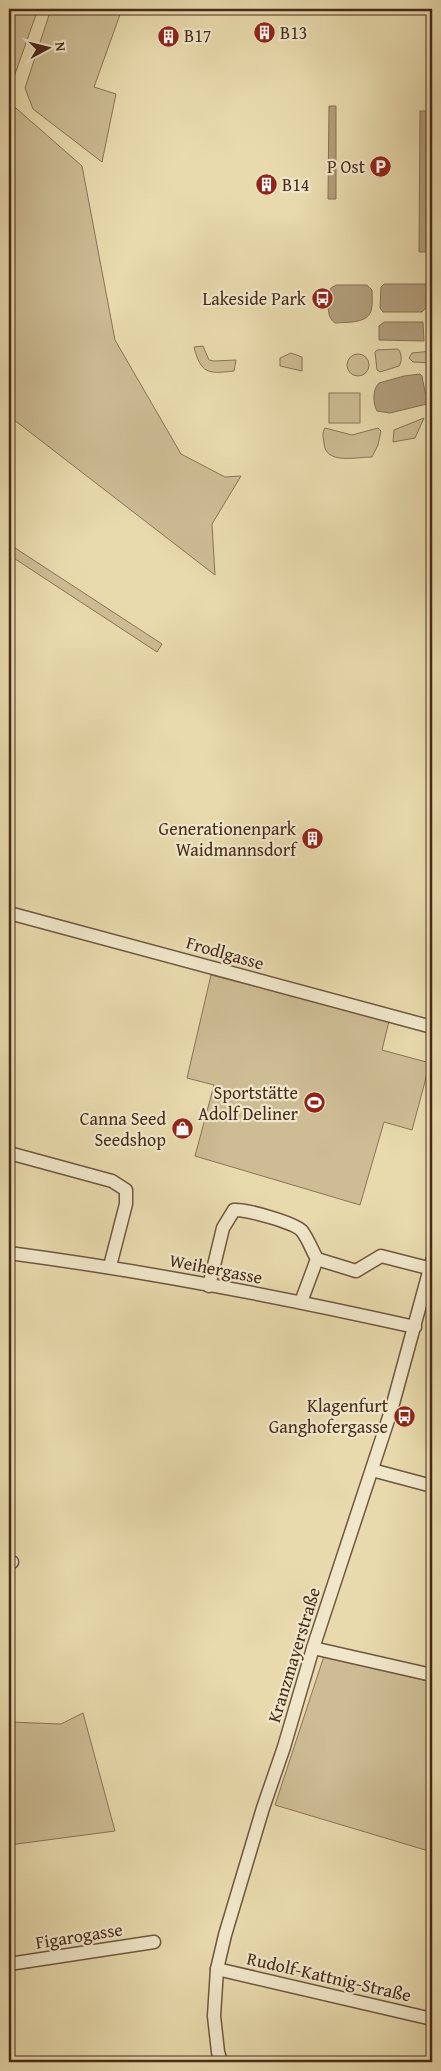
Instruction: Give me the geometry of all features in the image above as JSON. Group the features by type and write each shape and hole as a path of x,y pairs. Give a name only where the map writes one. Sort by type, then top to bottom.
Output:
{"street":[{"name":"Frodlgasse","path":"9,913 432,1027"},
{"path":"9,1153 112,1181 126,1190 126,1204 110,1266"},
{"path":"209,1286 223,1228 234,1210 240,1210 288,1224 301,1230 317,1259 356,1271 381,1256 431,1266"},
{"name":"Weihergasse","path":"9,1253 110,1266 301,1302 415,1327"},
{"path":"301,1302 317,1259"},
{"name":"Kranzmayerstraße","path":"221,2062 214,2016 217,1969 225,1935 263,1808 284,1748 313,1648 372,1470 415,1327 431,1266"},
{"path":"372,1470 432,1486"},
{"path":"313,1648 432,1675"},
{"name":"Figarogasse","path":"9,1964 154,1942"},
{"name":"Rudolf-Kattnig-Straße","path":"217,1969 432,2019"}],"shaded area":[{"path":"9,9 38,9 9,91"},
{"path":"51,9 122,9 94,87 116,94 102,162 33,109 25,88"},
{"path":"9,102 82,166 115,340 181,454 225,477 241,476 212,524 215,575 9,416"},
{"path":"329,106 336,106 336,199 328,199"},
{"path":"420,111 428,111 427,252 419,252"},
{"path":"384,284 429,284 431,287 430,297 425,310 422,312 383,312 380,308 381,287"},
{"path":"336,285 367,285 372,290 372,306 369,315 356,322 335,323 330,317 328,304 329,291"},
{"path":"384,322 423,322 424,341 379,340 379,326"},
{"path":"203,346 209,360 236,360 234,371 212,372 203,367 194,347"},
{"path":"398,349 401,358 399,366 380,372 377,370 375,352 377,350"},
{"path":"432,351 432,363 413,362 409,358 412,353"},
{"path":"291,353 302,357 302,371 280,366 280,358"},
{"path":"358,354 366,357 369,365 366,373 358,376 350,373 347,365 350,357"},
{"path":"420,374 428,398 427,404 390,413 377,411 374,397 375,389 379,383"},
{"path":"329,393 360,393 360,423 329,423"},
{"path":"424,418 415,438 393,442 394,430"},
{"path":"325,428 352,435 378,428 381,431 378,445 372,457 342,458 335,457 326,450 323,435"},
{"path":"9,544 162,644 157,652 9,555"},
{"name":"Sportstätte Adolf Deliner","path":"211,975 389,1021 382,1050 430,1063 412,1130 384,1122 360,1205 195,1156 214,1085 187,1078"},
{"path":"324,1656 432,1682 432,1852 275,1805"},
{"path":"83,1713 115,1831 9,1845 9,1722 61,1724"}],"place":[{"name":"B13","path":"264,33"},
{"name":"B17","path":"168,36"},
{"name":"P Ost","path":"381,167"},
{"name":"B14","path":"266,185"},
{"name":"Lakeside Park","path":"322,299"},
{"name":"Generationenpark Waidmannsdorf","path":"312,839"},
{"name":"Sportstätte Adolf Deliner","path":"314,1103"},
{"name":"Canna Seed Seedshop","path":"182,1129"},
{"name":"Klagenfurt Ganghofergasse","path":"404,1416"}]}
